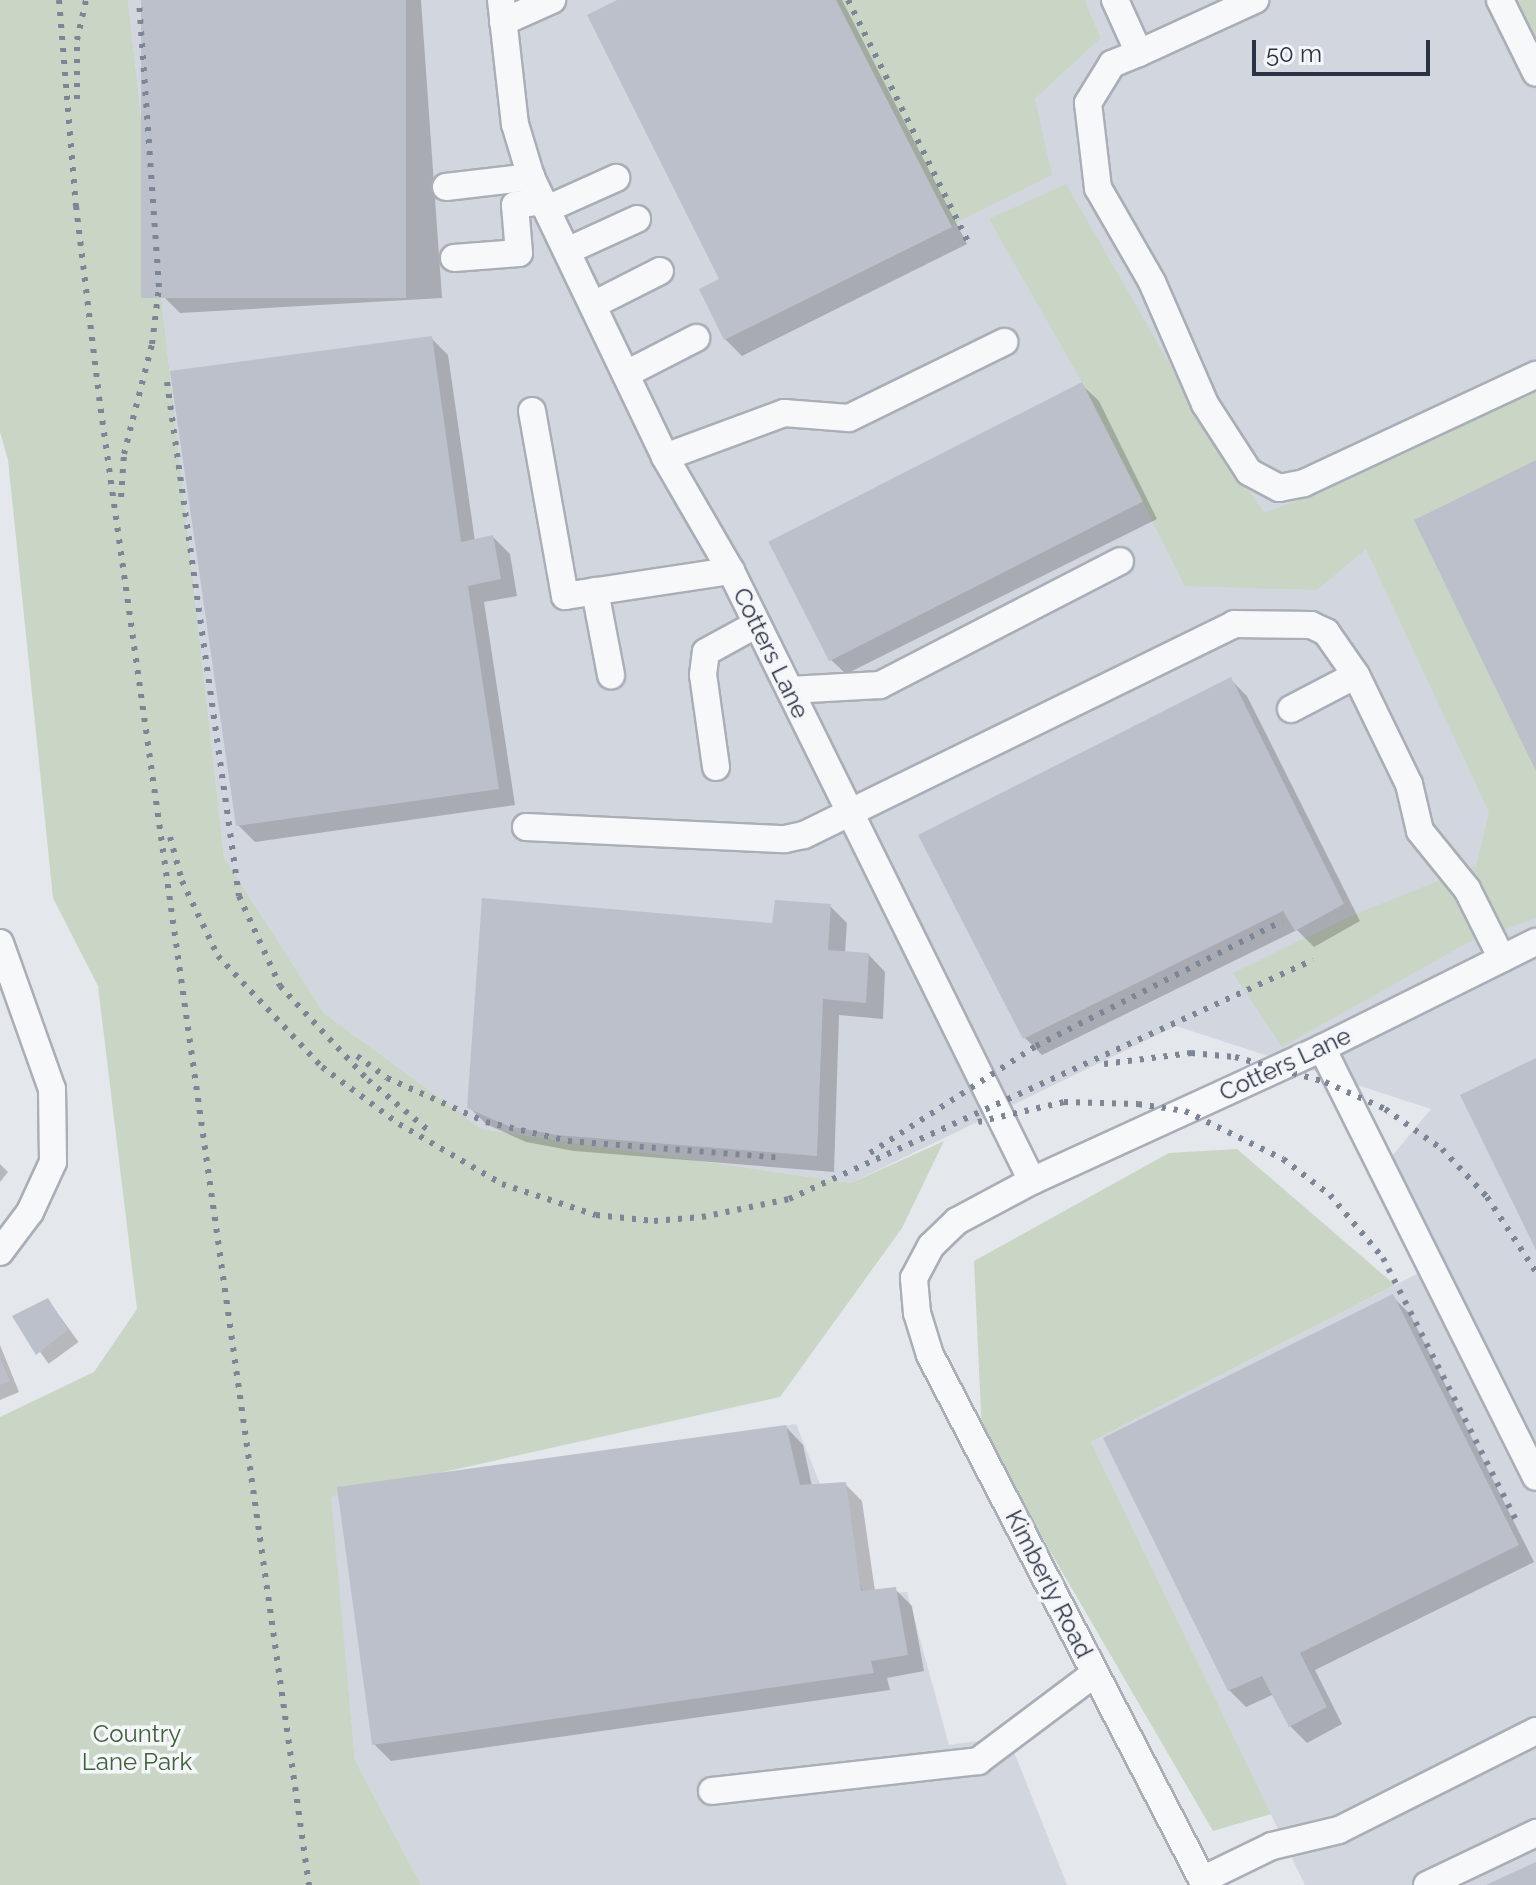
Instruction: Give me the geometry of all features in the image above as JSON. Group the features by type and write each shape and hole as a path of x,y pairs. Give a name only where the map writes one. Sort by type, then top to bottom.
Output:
{"street":[{"path":"502,11 552,0"},
{"path":"1115,0 1139,53"},
{"path":"1255,0 1112,64 1088,103 1098,188 1152,282 1205,404 1249,472 1279,488 1304,483 1536,375"},
{"path":"1500,0 1536,73"},
{"name":"Cotters Lane","path":"502,11 515,124 531,177 665,457 731,571 1032,1181"},
{"path":"446,187 531,177"},
{"path":"454,258 519,253 515,205 545,205 616,178"},
{"path":"567,251 637,219"},
{"path":"593,305 660,271"},
{"path":"626,374 696,338"},
{"path":"665,457 784,413 849,418 1004,342"},
{"path":"532,411 565,596 731,571"},
{"path":"790,690 880,685 1120,561"},
{"path":"595,591 611,675"},
{"path":"716,767 703,675 706,652 757,624"},
{"path":"526,827 785,839 850,812 1234,624 1311,625 1326,632 1356,675 1409,784 1420,831 1467,889 1502,959"},
{"path":"1291,709 1356,675"},
{"name":"Cotters Lane","path":"914,1278 931,1246 957,1221 1032,1181 1322,1048 1536,942"},
{"path":"0,943 52,1089 53,1162 30,1212 0,1252"},
{"path":"1322,1048 1536,1477"},
{"name":"Kimberly Road","path":"914,1278 917,1313 930,1355 1203,1882"},
{"path":"712,1791 978,1761 1095,1673"},
{"path":"1203,1882 1272,1846 1339,1830 1536,1731"},
{"path":"1427,1885 1536,1833"}],"shaded area":[{"path":"128,0 836,0 1035,99 1101,38 1085,0 1508,0 1536,58 1536,1885 1305,1885 1091,1442 1438,1263 1388,1161 1431,1109 1176,1026 851,1183 482,1129 324,1013 224,857"},
{"path":"796,1424 865,1596 907,1592 949,1745 1008,1737 1067,1885 421,1885 355,1760 330,1496"}],"green space":[{"name":"Country Lane Park","path":"0,0 128,0 224,857 324,1013 482,1129 851,1183 944,1141 902,1228 780,1397 331,1497 355,1760 421,1885 0,1885 0,1417 94,1372 137,1309 98,986 53,898 8,460 0,432"},
{"path":"836,0 1085,0 1101,38 1035,99 1052,175 951,225"},
{"path":"1508,0 1536,0 1536,58"},
{"path":"1066,184 1221,453 1265,513 1347,481 1536,384 1536,918 1469,942 1282,1047 1233,973 1353,915 1476,866 1489,812 1366,549 1317,590 1185,586 1082,382 989,219"},
{"path":"1237,1149 1395,1285 1091,1442 1271,1814 1213,1831 982,1434 974,1261 1169,1153"}],"building":[{"path":"141,0 406,0 406,298 141,298"},
{"path":"617,0 836,0 952,227 724,340 699,289 719,279 587,15"},
{"path":"432,336 461,542 493,535 501,579 468,586 499,789 236,826 170,371"},
{"path":"1082,382 1143,501 829,661 768,542"},
{"path":"1536,460 1536,771 1414,520"},
{"path":"1231,677 1344,904 1295,931 1283,911 1023,1039 918,835"},
{"path":"482,898 772,923 775,900 831,904 828,950 869,953 866,1003 823,999 817,1156 556,1135 508,1126 467,1108"},
{"path":"1536,1058 1536,1250 1460,1095"},
{"path":"1393,1294 1519,1545 1300,1653 1327,1707 1289,1727 1262,1676 1228,1691 1103,1438"},
{"path":"48,1298 68,1330 36,1355 12,1316"},
{"path":"0,1358 10,1381 0,1385"},
{"path":"786,1425 800,1485 846,1482 861,1591 896,1587 908,1655 871,1661 874,1673 372,1745 337,1487"},
{"path":"1536,1862 1536,1885 1486,1885"}],"railway":[{"path":"59,0 76,206 99,397 309,1885"},
{"path":"77,99 77,40 86,0"},
{"path":"121,497 124,454 152,344 159,287 139,0"},
{"path":"848,0 968,242"},
{"path":"167,382 239,896 280,986 368,1080 428,1130"},
{"path":"170,837 182,881 218,956 322,1067 399,1124 502,1184 596,1215 654,1221 702,1217 789,1199 1313,960"},
{"path":"870,1153 1036,1046 1282,921"},
{"path":"1104,1064 1191,1053 1235,1057 1325,1082 1385,1109 1442,1149 1487,1197 1536,1272"},
{"path":"357,1056 387,1078 486,1122 568,1141 782,1158"},
{"path":"978,1122 1064,1102 1138,1104 1185,1111 1283,1159 1330,1195 1383,1258 1515,1518"}]}
